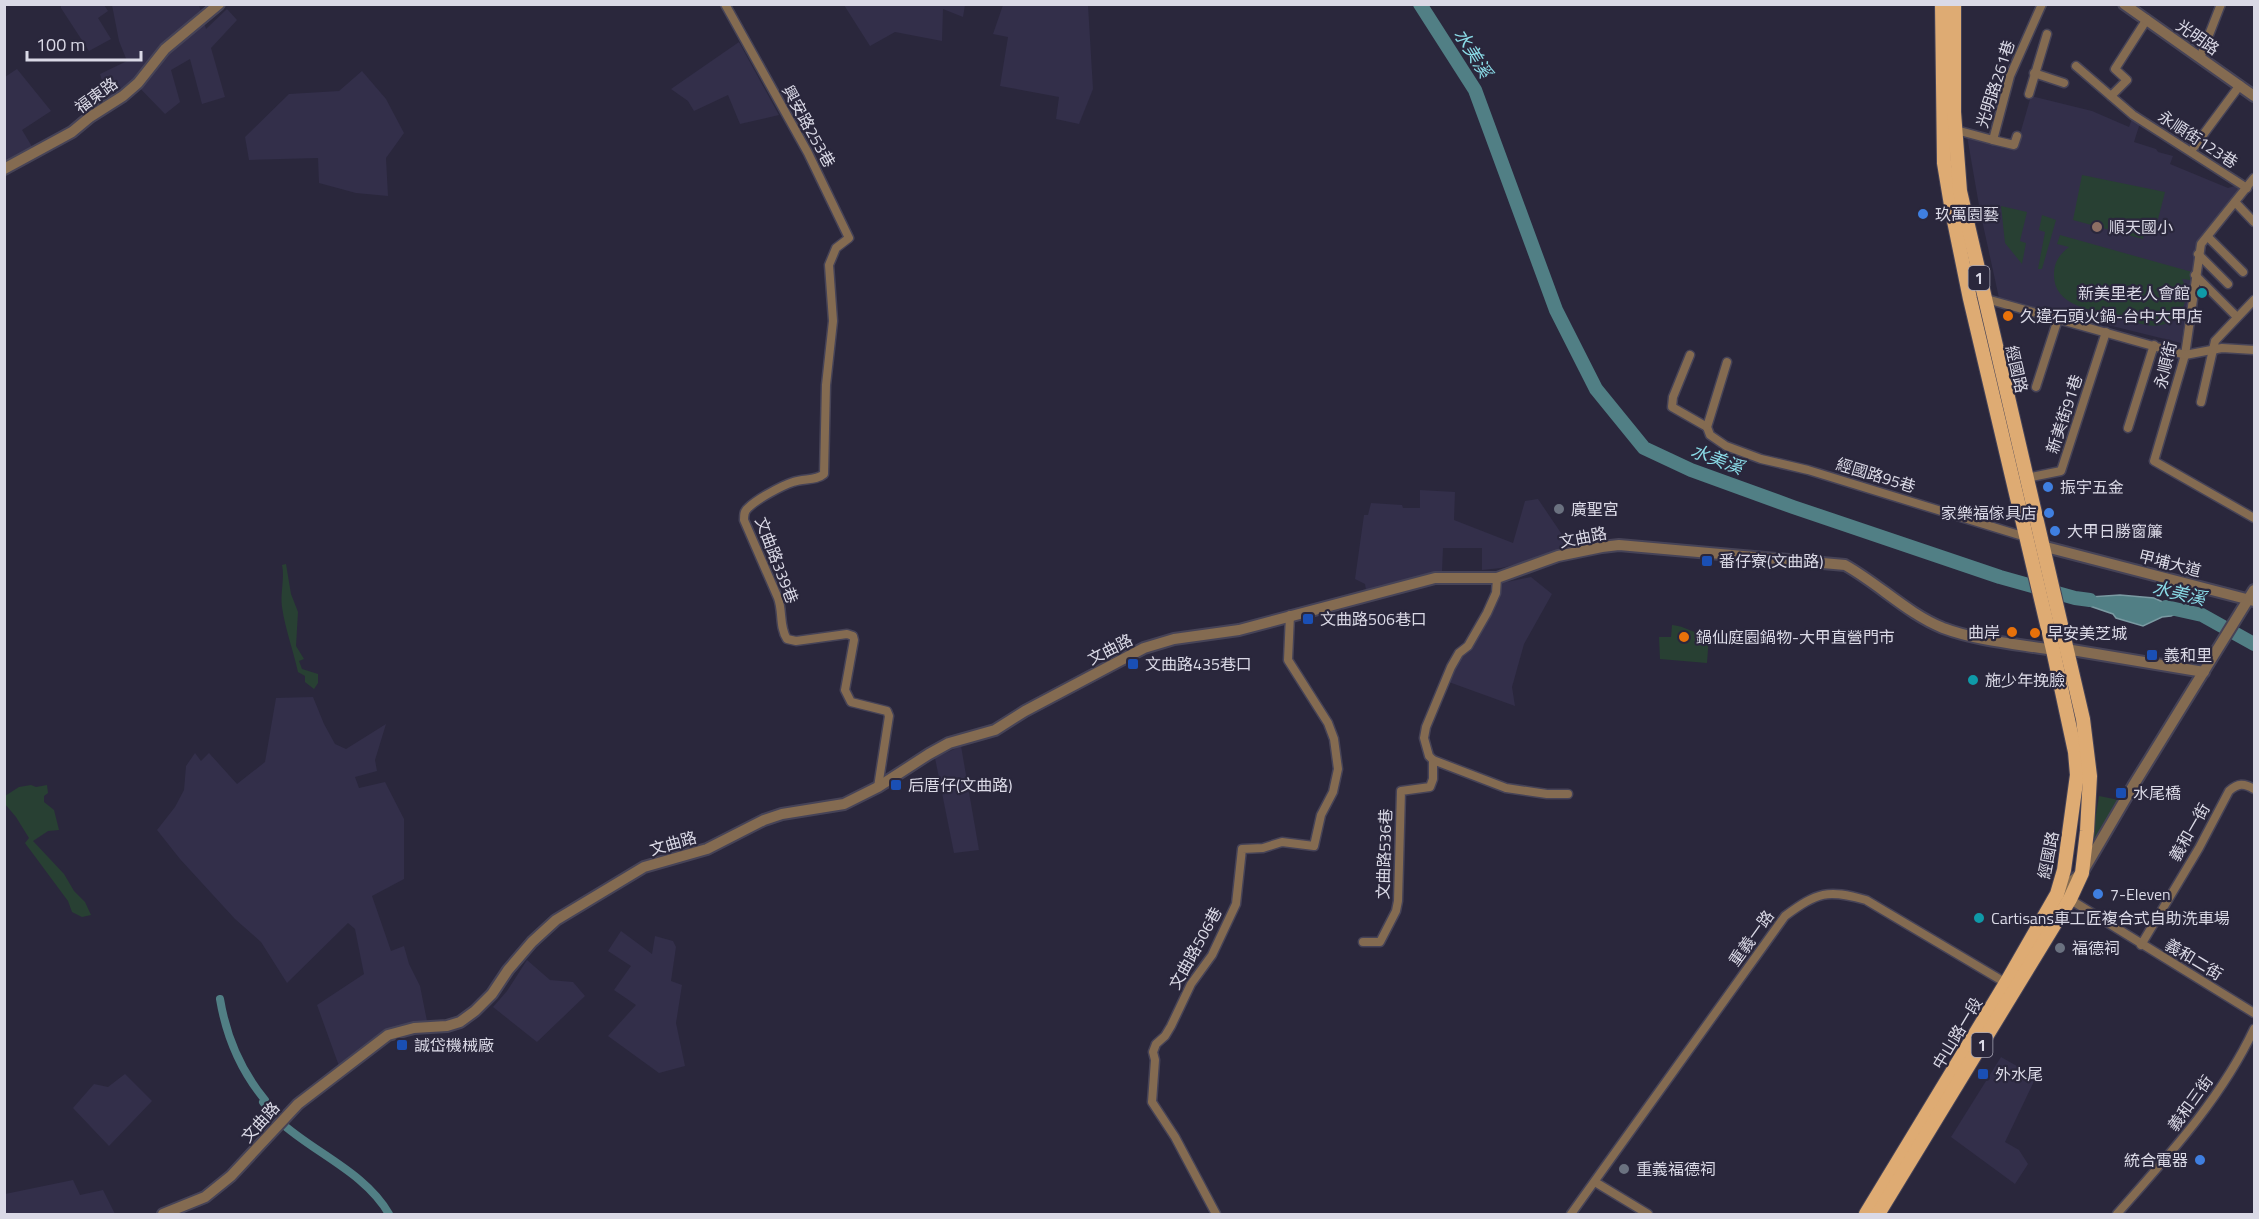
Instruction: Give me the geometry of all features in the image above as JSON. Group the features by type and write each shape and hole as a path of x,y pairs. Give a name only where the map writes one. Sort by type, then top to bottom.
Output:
{"main road":[{"name":"經國路","path":"1942,4 1944,163 1977,299 2026,478 2058,615 2060,650 2077,775 2064,870 2063,896"},
{"name":"經國路","path":"1954,4 1956,130 1960,191 1977,299 2044,612 2060,650 2083,719 2090,776 2082,873"},
{"name":"中山路一段","path":"1866,1215 2006,983 2063,896 2082,873"},
{"name":"中山路一段","path":"1878,1215 2063,896"}],"street":[{"name":"福東路","path":"4,169 72,132 90,117 123,96 138,83 165,50 219,4"},
{"name":"興安路253巷","path":"725,4 808,153 848,231 849,238 836,248 830,259"},
{"name":"光明路261巷","path":"1956,130 1993,140 2010,76 2042,4"},
{"path":"2200,58 2221,4"},
{"name":"光明路","path":"2128,6 2254,96"},
{"path":"2111,96 2127,80 2115,69 2146,20"},
{"path":"2029,94 2047,34"},
{"name":"永順街123巷","path":"2076,66 2133,115 2247,188"},
{"path":"2034,73 2064,83"},
{"path":"2194,147 2240,85"},
{"path":"1993,140 2014,145 2017,136"},
{"name":"永順街","path":"2254,178 2201,244 2184,355 2154,461 2254,518"},
{"path":"2235,202 2254,222"},
{"path":"2208,237 2243,272"},
{"path":"2198,254 2228,284"},
{"name":"文曲路339巷","path":"830,259 832,321 826,385 824,474 816,478 794,481 783,487 748,508 744,514 744,520 782,609 782,628 787,639 796,641 847,634 853,636 845,690 848,698 851,702 886,711 889,716 878,787"},
{"path":"2195,275 2237,317"},
{"path":"1977,299 2058,319 2184,355 2214,350 2254,350"},
{"path":"2201,402 2215,341 2254,300"},
{"path":"2036,387 2058,319"},
{"name":"新美街91巷","path":"2026,478 2061,471 2106,332"},
{"path":"2128,428 2154,345"},
{"name":"經國路95巷","path":"1690,355 1673,397 1672,407 1707,427 1710,435 1726,446 1761,459 1808,470 2026,536 2044,553"},
{"path":"1707,427 1726,362"},
{"name":"文曲路","path":"163,1215 205,1197 231,1176 298,1104 388,1035 414,1028 447,1026 460,1022 492,994 508,970 532,942 556,920 644,867 707,849 764,820 782,814 844,804 878,787 949,743 995,730 1025,711 1144,648 1174,639 1239,630 1435,578 1497,578 1558,556 1619,545 1845,565 1866,577 1915,613 1943,628 1968,635 2204,672"},
{"name":"甲埔大道","path":"2044,553 2250,600"},
{"name":"文曲路536巷","path":"1363,942 1380,942 1396,911 1401,791 1430,788 1433,779 1433,760 1429,756 1424,738 1426,727 1451,667 1459,653 1468,646 1487,613 1496,593 1497,578"},
{"name":"中山路一段","path":"2082,873 2133,786 2250,600"},
{"name":"文曲路506巷","path":"1216,1215 1175,1137 1152,1102 1155,1060 1153,1052 1156,1044 1171,1026 1191,984 1212,955 1236,904 1242,849 1263,848 1282,842 1314,846 1321,816 1333,792 1338,769 1334,738 1328,723 1288,660 1290,615"},
{"path":"1433,760 1506,788 1547,794 1568,794"},
{"name":"義和一街","path":"2141,945 2199,848 2229,791 2235,785 2242,783 2254,789"},
{"name":"重義一路","path":"1571,1215 1785,916 1804,902 1823,894 1844,894 1866,900 2006,983"},
{"name":"義和二街","path":"2063,896 2254,1013"},
{"name":"義和三街","path":"2117,1215 2185,1137 2240,1058 2254,1029"},
{"path":"1594,1182 1648,1215"}],"shaded area":[{"path":"61,5 104,5 108,11 98,18 111,39 89,51"},
{"path":"112,5 199,5 206,29 227,9 237,20 211,48 225,97 202,104 190,59 171,70 180,102 165,114 132,80 121,93 101,106 98,95 106,93 100,74 127,61 119,41"},
{"path":"844,5 965,5 963,17 943,9 942,41 895,32 870,46"},
{"path":"1003,5 1088,5 1093,89 1079,124 1056,119 1059,97 1000,86 1008,37 993,34"},
{"path":"739,42 779,115 740,124 728,95 694,111 688,101 671,89"},
{"path":"17,69 51,111 22,130 34,150 5,164 5,77"},
{"path":"362,71 386,99 404,133 386,158 388,196 356,193 319,183 318,158 249,160 245,137 289,94 339,91"},
{"name":"順天國小","path":"2031,96 2092,111 2129,127 2132,119 2140,123 2134,142 2173,156 2170,164 2228,188 2238,185 2243,188 2197,244 2181,343 1999,298 1967,136 2016,148"},
{"path":"2082,175 2165,192 2156,227 2147,224 2143,239 2073,220"},
{"path":"2001,206 2027,212 2020,241 2026,243 2022,264 2005,243"},
{"path":"2042,215 2056,220 2042,269 2038,269 2045,232 2039,230"},
{"path":"2060,235 2192,272 2190,280 2182,279 2186,293 2180,314 2168,323 2150,325 2086,309 2067,300 2055,285 2055,266 2063,252 2069,247 2057,244"},
{"path":"1420,490 1455,492 1454,520 1513,543 1525,501 1538,499 1561,533 1569,552 1501,568 1482,570 1482,548 1443,548 1442,572 1433,572 1366,590 1365,584 1355,579 1364,515 1368,515 1371,503 1420,508"},
{"path":"286,564 291,594 298,612 296,646 304,659 299,661 302,669 318,674 318,683 314,689 305,682 305,676 298,672 285,623 282,602 282,565"},
{"path":"1531,577 1552,594 1524,644 1512,687 1515,706 1446,681 1466,649 1497,584"},
{"path":"2120,595 2154,598 2183,611 2143,626 2116,618 2113,614 2078,602 2073,598"},
{"path":"1672,625 1709,636 1707,663 1660,659 1659,637 1671,637"},
{"path":"313,697 335,744 346,749 386,724 375,760 377,771 355,777 359,788 385,782 404,819 404,879 372,896 391,951 404,946 409,964 420,986 427,1021 409,1025 339,1066 317,1005 364,974 355,929 348,923 287,983 261,942 235,919 180,859 157,830 175,807 184,790 186,766 195,753 201,761 209,753 237,784 265,762 276,698"},
{"path":"961,746 979,850 954,853 935,758"},
{"path":"31,785 36,787 47,785 48,793 44,796 44,802 54,810 59,830 48,831 33,841 64,874 74,891 85,902 91,915 82,917 72,912 68,901 25,843 29,838 5,804 5,796 19,787"},
{"path":"2099,796 2119,800 2095,839 2092,838"},
{"path":"621,931 652,954 655,936 673,941 676,947 671,981 682,985 676,1023 685,1066 659,1073 608,1036 636,1005 614,990 631,966 608,951"},
{"path":"527,960 550,980 573,982 585,996 537,1042 493,1007 507,991"},
{"path":"2001,1057 2036,1077 2005,1142 2019,1150 2028,1164 2015,1184 1951,1137"},
{"path":"125,1074 152,1101 109,1146 73,1108 94,1084 108,1087"},
{"path":"73,1180 80,1195 103,1190 115,1214 5,1214 5,1194"}],"waterway":[{"name":"水美溪","path":"1420,4 1475,90 1556,310 1596,389 1644,448 1691,470 1793,507 2000,577 2090,600"},
{"name":"水美溪","path":"2166,607 2202,615 2254,644"},
{"path":"220,999 226,1026 236,1052 256,1089 265,1100 263,1102 272,1112"},
{"path":"279,1121 367,1186 389,1214"}],"place":[{"name":"玖萬園藝","path":"1923,214"},
{"name":"順天國小","path":"2097,227"},
{"name":"新美里老人會館","path":"2202,293"},
{"name":"久違石頭火鍋-台中大甲店","path":"2008,316"},
{"name":"振宇五金","path":"2048,487"},
{"name":"廣聖宮","path":"1559,509"},
{"name":"家樂福傢具店","path":"2049,513"},
{"name":"大甲日勝窗簾","path":"2055,531"},
{"name":"番仔寮(文曲路)","path":"1707,561"},
{"name":"文曲路506巷口","path":"1308,619"},
{"name":"曲岸","path":"2012,632"},
{"name":"早安美芝城","path":"2035,633"},
{"name":"鍋仙庭園鍋物-大甲直營門市","path":"1684,637"},
{"name":"義和里","path":"2152,655"},
{"name":"文曲路435巷口","path":"1133,664"},
{"name":"施少年挽臉","path":"1973,680"},
{"name":"后厝仔(文曲路)","path":"896,785"},
{"name":"水尾橋","path":"2121,793"},
{"name":"7-Eleven","path":"2098,894"},
{"name":"Cartisans車工匠複合式自助洗車場","path":"1979,918"},
{"name":"福德祠","path":"2060,948"},
{"name":"誠岱機械廠","path":"402,1045"},
{"name":"外水尾","path":"1983,1074"},
{"name":"統合電器","path":"2200,1160"},
{"name":"重義福德祠","path":"1624,1169"}]}
